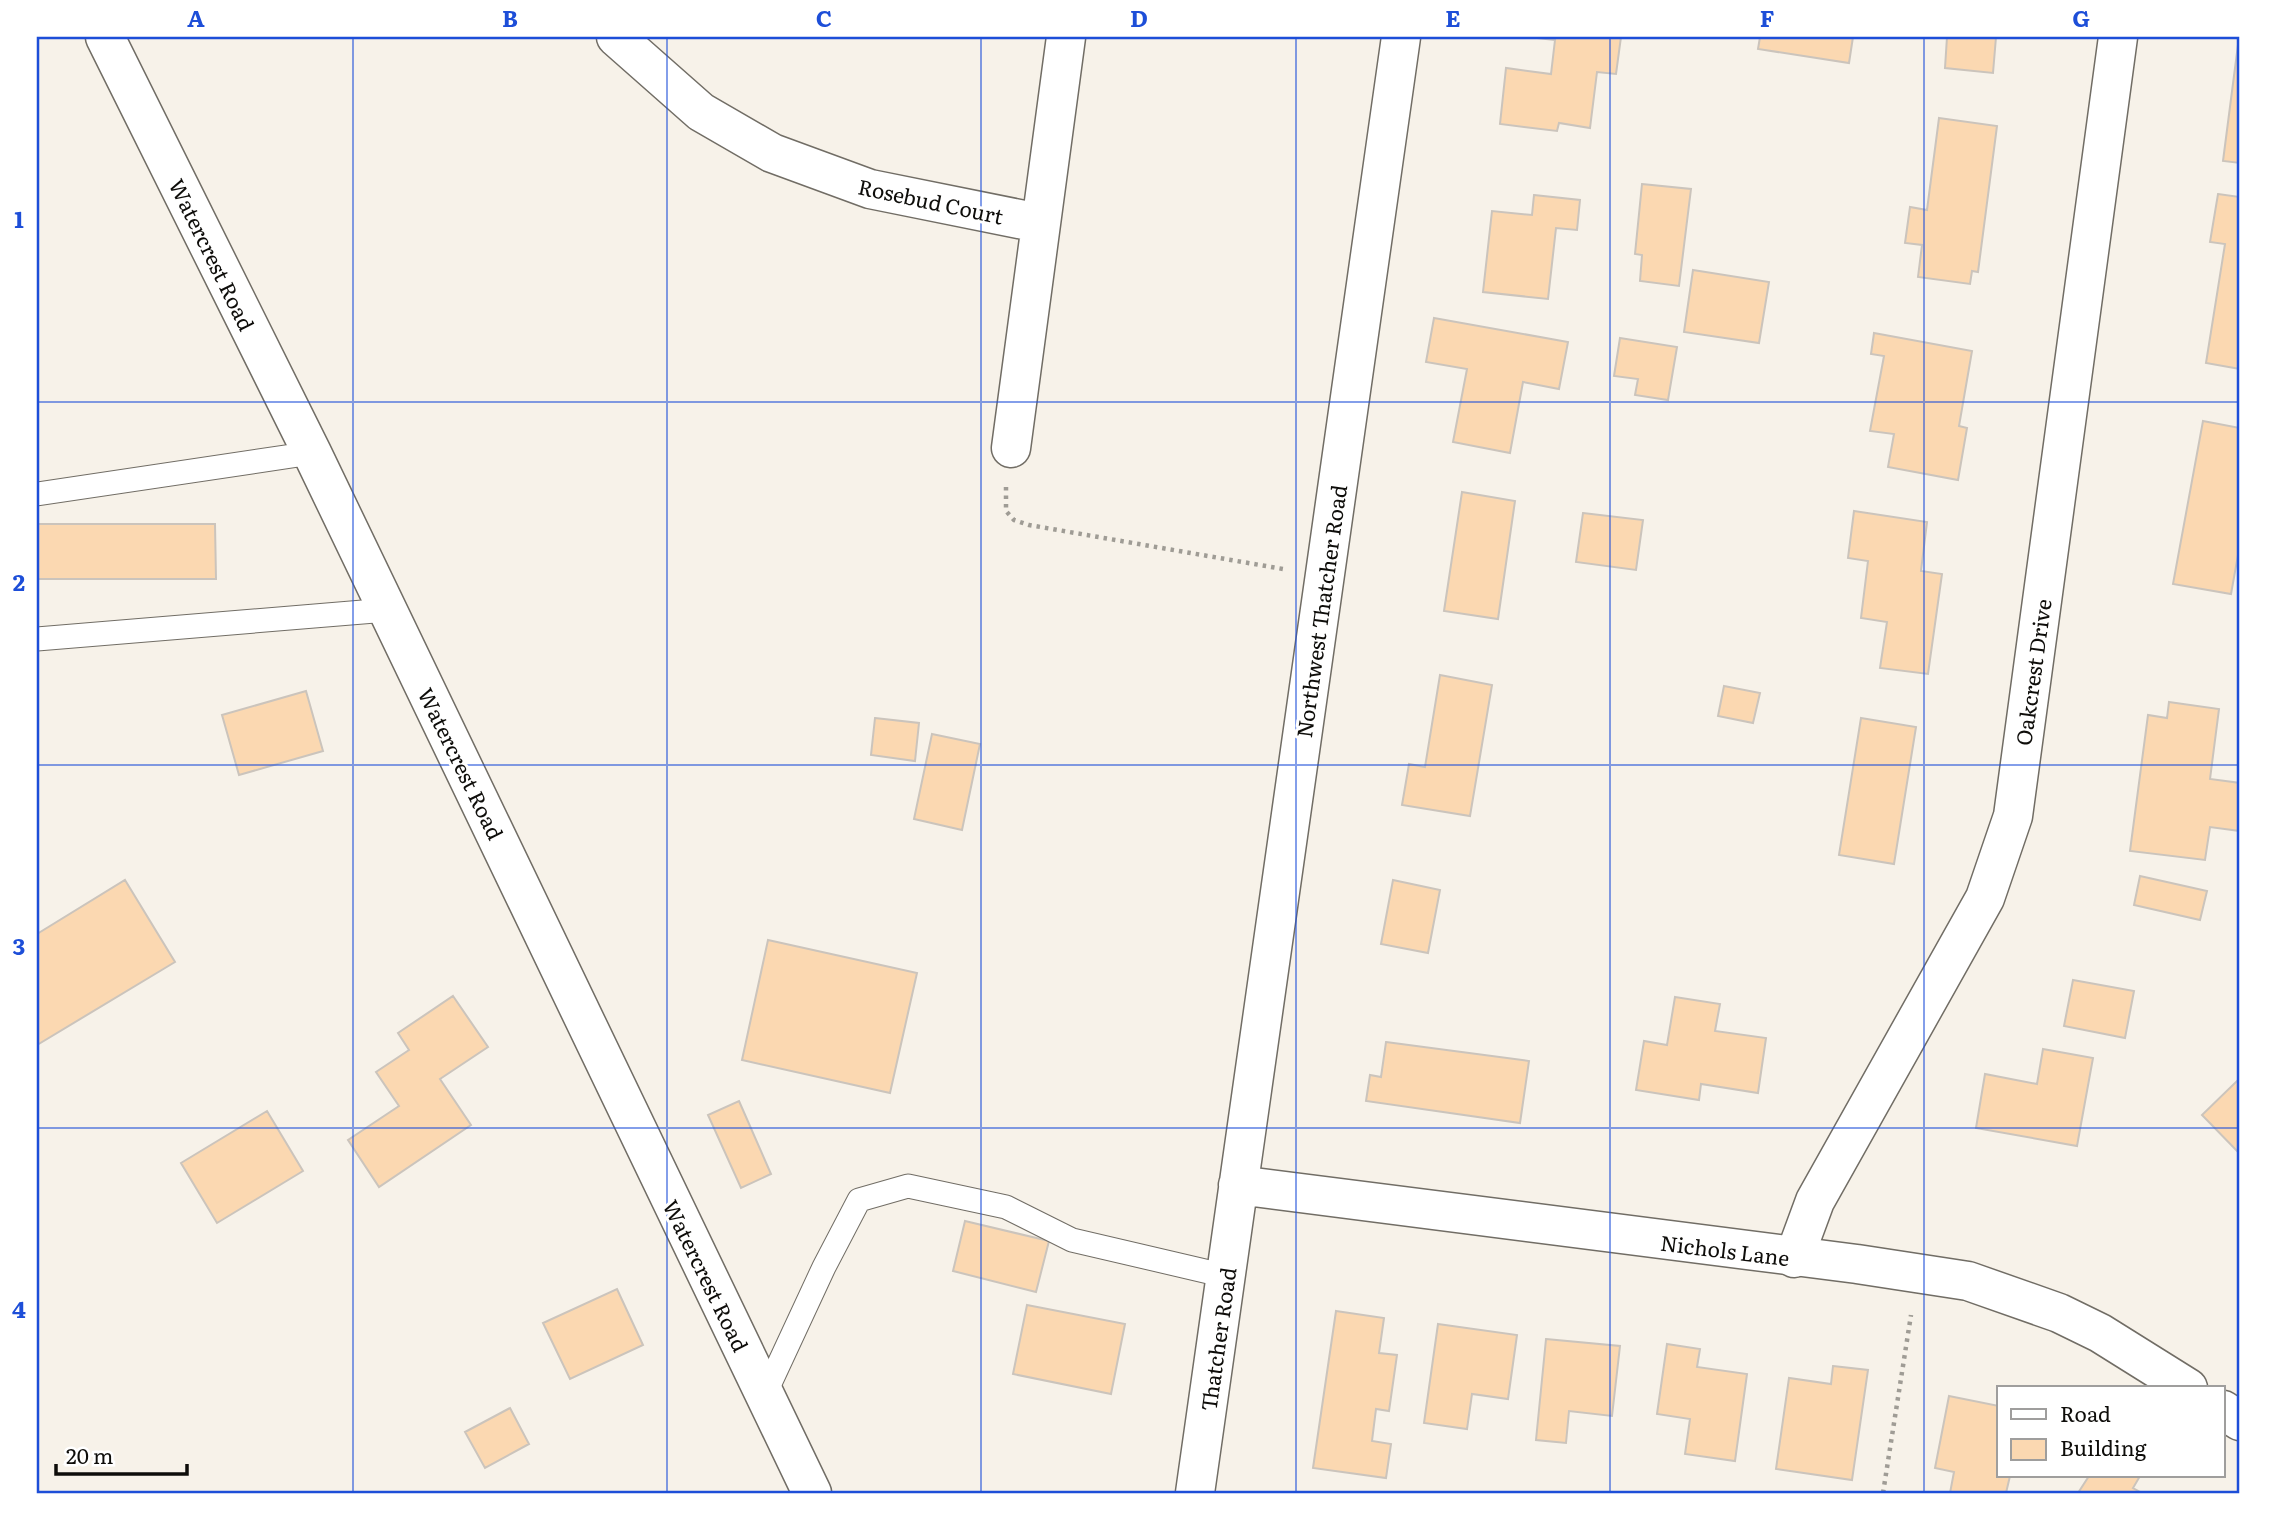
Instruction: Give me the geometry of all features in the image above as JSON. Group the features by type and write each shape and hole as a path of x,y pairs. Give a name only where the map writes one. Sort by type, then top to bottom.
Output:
{"street":[{"name":"Watercrest Road","path":"105,37 312,453 812,1493"},
{"name":"Rosebud Court","path":"615,37 701,112 772,153 870,190 1039,223"},
{"path":"1011,448 1066,37"},
{"name":"Northwest Thatcher Road","path":"1238,1185 1401,37"},
{"name":"Oakcrest Drive","path":"1794,1258 1815,1201 1984,898 2013,816 2118,37"},
{"name":"Nichols Lane","path":"1238,1185 1968,1281 2059,1313 2100,1333 2185,1386"},
{"name":"Thatcher Road","path":"1195,1493 1238,1185"},
{"path":"2224,1411 2240,1421"}],"lane":[{"path":"38,491 312,453"},
{"path":"37,639 387,610"},
{"path":"765,1394 824,1267 859,1200 908,1186 1006,1206 1072,1240 1226,1276"}],"path":[{"path":"1011,448 1006,511 1014,520 1325,576"},
{"path":"1883,1493 1918,1273"}],"building":[{"path":"1528,37 1621,37 1616,74 1597,72 1590,128 1559,123 1557,131 1500,124 1506,68 1551,74 1555,40"},
{"path":"1760,37 1853,37 1849,63 1758,49"},
{"path":"1947,37 1996,37 1993,73 1945,68"},
{"path":"2240,37 2240,163 2223,161"},
{"path":"1939,118 1997,126 1978,272 1972,271 1970,284 1918,277 1922,245 1905,243 1910,207 1927,210"},
{"path":"1642,184 1691,189 1679,286 1640,281 1642,255 1635,254"},
{"path":"2218,194 2240,197 2240,369 2206,363 2225,244 2210,242"},
{"path":"1534,195 1580,200 1577,230 1556,228 1548,299 1483,292 1492,211 1532,215"},
{"path":"1693,270 1769,282 1759,343 1684,332"},
{"path":"1434,318 1568,342 1559,389 1523,382 1510,453 1453,442 1467,369 1426,362"},
{"path":"1874,333 1972,351 1959,426 1967,428 1958,480 1888,467 1894,434 1870,431 1884,356 1871,354"},
{"path":"1620,338 1677,347 1668,400 1635,395 1638,379 1614,376"},
{"path":"2203,421 2240,428 2240,544 2231,594 2173,584"},
{"path":"1462,492 1515,501 1498,619 1444,611"},
{"path":"1854,511 1927,522 1921,571 1942,574 1928,674 1880,668 1887,622 1861,618 1868,561 1848,558"},
{"path":"1583,513 1643,520 1636,570 1576,562"},
{"path":"37,524 215,524 216,579 37,579"},
{"path":"1440,675 1492,685 1470,816 1402,805 1409,764 1425,767"},
{"path":"1724,686 1760,693 1753,723 1718,716"},
{"path":"306,691 323,751 239,775 222,715"},
{"path":"2169,702 2219,709 2210,779 2240,783 2240,831 2210,827 2205,860 2130,851 2148,715 2167,718"},
{"path":"875,718 919,723 915,761 871,755"},
{"path":"1861,718 1916,727 1894,864 1839,855"},
{"path":"932,734 980,744 962,830 914,819"},
{"path":"2140,876 2207,891 2200,920 2134,905"},
{"path":"125,880 175,962 37,1045 37,934"},
{"path":"1393,880 1440,890 1428,953 1381,944"},
{"path":"768,940 917,973 890,1093 742,1060"},
{"path":"2073,980 2134,991 2125,1038 2064,1026"},
{"path":"453,996 488,1047 440,1079 471,1125 379,1187 348,1140 399,1106 376,1072 409,1050 398,1033"},
{"path":"1675,997 1720,1004 1715,1031 1766,1038 1758,1093 1701,1084 1699,1100 1636,1090 1644,1041 1667,1045"},
{"path":"1386,1042 1529,1061 1520,1123 1366,1101 1370,1075 1381,1077"},
{"path":"2043,1049 2093,1058 2077,1146 1976,1128 1985,1074 2037,1084"},
{"path":"2240,1078 2240,1154 2202,1115"},
{"path":"739,1101 771,1174 741,1188 708,1115"},
{"path":"267,1111 303,1171 217,1223 181,1163"},
{"path":"965,1221 1049,1241 1036,1292 953,1271"},
{"path":"617,1289 643,1345 570,1379 543,1323"},
{"path":"1027,1305 1125,1324 1111,1394 1013,1374"},
{"path":"1336,1311 1384,1318 1379,1353 1397,1355 1389,1411 1376,1409 1372,1441 1391,1444 1386,1478 1313,1468"},
{"path":"1438,1324 1517,1335 1508,1399 1472,1394 1467,1429 1424,1423"},
{"path":"1546,1339 1620,1346 1612,1416 1569,1411 1566,1443 1536,1440"},
{"path":"1667,1344 1700,1349 1697,1367 1747,1374 1735,1461 1685,1454 1690,1419 1657,1414"},
{"path":"1833,1366 1868,1370 1852,1480 1776,1469 1789,1378 1831,1384"},
{"path":"1949,1396 1997,1406 1997,1478 2010,1478 2006,1493 1950,1493 1954,1472 1935,1468"},
{"path":"510,1408 529,1444 485,1468 465,1432"},
{"path":"2088,1478 2139,1478 2133,1488 2142,1493 2078,1493"}]}
